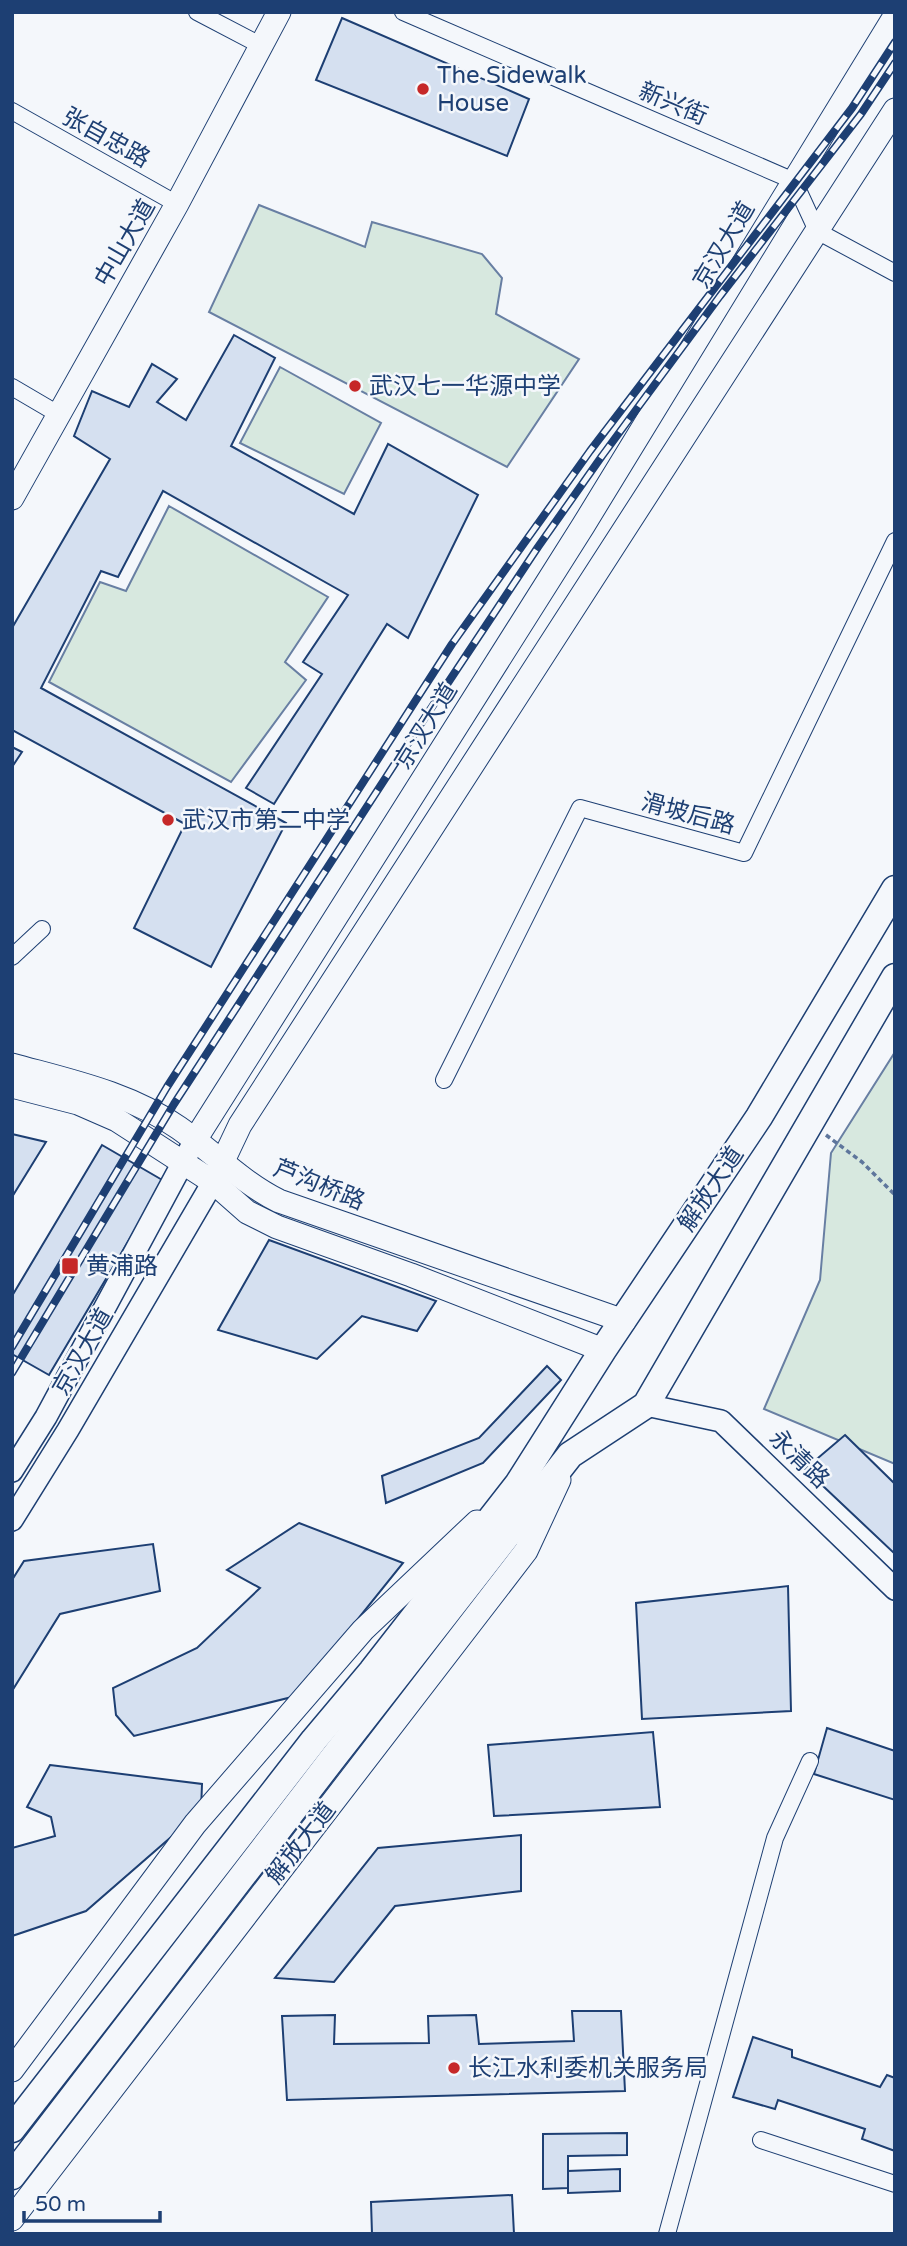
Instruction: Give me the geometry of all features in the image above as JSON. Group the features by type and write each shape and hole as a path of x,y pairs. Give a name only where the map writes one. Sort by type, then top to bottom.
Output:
{"main road":[{"name":"中山大道","path":"12,498 177,204 279,12"},
{"name":"京汉大道","path":"195,1140 583,526 895,16"},
{"name":"京汉大道","path":"217,1173 240,1125 895,110"},
{"name":"解放大道","path":"12,2176 323,1749 372,1671 518,1484 603,1350 759,1117 895,888"},
{"name":"解放大道","path":"12,2129 323,1749 570,1455 646,1405 895,977"},
{"name":"芦沟桥路","path":"12,1065 111,1092 142,1106 177,1127 195,1140 247,1212 277,1227 411,1275 603,1350"},
{"name":"芦沟桥路","path":"12,1086 78,1103 117,1120 184,1163 217,1173 299,1209 624,1321"},
{"name":"解放大道","path":"12,2219 526,1551 570,1455"},
{"name":"解放大道","path":"12,2070 195,1824 354,1640 518,1484"}],"street":[{"path":"197,12 262,46"},
{"name":"新兴街","path":"403,12 794,181"},
{"name":"张自忠路","path":"12,111 177,204"},
{"path":"794,181 817,230 895,273"},
{"path":"12,387 58,414"},
{"name":"滑坡后路","path":"444,1080 579,808 744,853 895,541"},
{"path":"12,957 42,929"},
{"name":"京汉大道","path":"12,1471 46,1417 195,1140"},
{"name":"京汉大道","path":"12,1520 68,1430 217,1173"},
{"name":"永清路","path":"646,1405 721,1420 895,1589"},
{"path":"667,2234 775,1838 810,1761"},
{"path":"761,2140 895,2184"}],"path":[{"path":"811,1123 862,1161 895,1195"}],"shaded area":[{"path":"259,205 365,247 372,222 482,254 502,278 496,314 579,359 507,467 209,312"},
{"path":"280,367 381,423 344,494 240,443"},
{"path":"169,506 328,597 285,662 306,680 231,782 49,682 100,582 126,591"},
{"path":"895,1052 895,1464 764,1409 820,1280 831,1153"}],"building":[{"name":"The Sidewalk House","path":"342,18 529,99 507,156 316,80"},
{"name":"武汉市第二中学","path":"234,335 275,358 231,446 354,514 388,444 478,495 408,638 387,624 274,804 246,788 322,674 303,662 348,595 163,491 118,577 101,571 41,688 286,823 211,967 134,928 185,824 12,730 12,628 110,459 74,436 92,391 129,407 152,364 177,379 157,402 186,420"},
{"path":"12,747 22,752 12,767"},
{"path":"12,1134 46,1142 12,1197"},
{"path":"102,1145 164,1181 49,1375 12,1354 12,1296"},
{"path":"269,1240 436,1301 417,1331 362,1316 317,1359 218,1330"},
{"path":"547,1366 561,1380 483,1463 386,1503 382,1476 479,1438"},
{"path":"845,1435 895,1484 895,1554 805,1469"},
{"path":"299,1523 403,1563 296,1696 134,1736 116,1715 113,1688 197,1648 260,1588 227,1570"},
{"path":"153,1544 160,1591 60,1614 12,1691 12,1580 24,1561"},
{"path":"788,1586 791,1711 642,1719 636,1603"},
{"path":"827,1728 895,1751 895,1800 814,1774"},
{"path":"653,1732 660,1807 494,1816 488,1745"},
{"path":"50,1765 202,1784 201,1811 86,1911 12,1936 12,1848 55,1836 51,1817 27,1807"},
{"path":"521,1835 521,1891 395,1906 334,1982 275,1978 378,1848"},
{"name":"长江水利委机关服务局","path":"572,2011 621,2011 625,2091 287,2100 282,2016 335,2015 334,2044 429,2043 428,2016 476,2015 479,2044 574,2041"},
{"path":"753,2037 792,2050 792,2057 880,2087 887,2075 895,2078 895,2151 862,2139 865,2129 778,2100 775,2109 733,2097"},
{"path":"627,2133 627,2155 568,2156 568,2188 543,2189 543,2134"},
{"path":"620,2169 620,2191 568,2193 568,2171"},
{"path":"512,2195 514,2234 372,2234 371,2202"}],"railway":[{"path":"12,1347 167,1087 452,644 590,451 852,108 895,42"},
{"path":"12,1373 174,1104 538,547 720,296 861,114 895,63"}],"place":[{"name":"The Sidewalk House","path":"423,89"},
{"name":"武汉七一华源中学","path":"355,386"},
{"name":"武汉市第二中学","path":"168,820"},
{"name":"黄浦路","path":"70,1266"},
{"name":"长江水利委机关服务局","path":"454,2068"}]}
